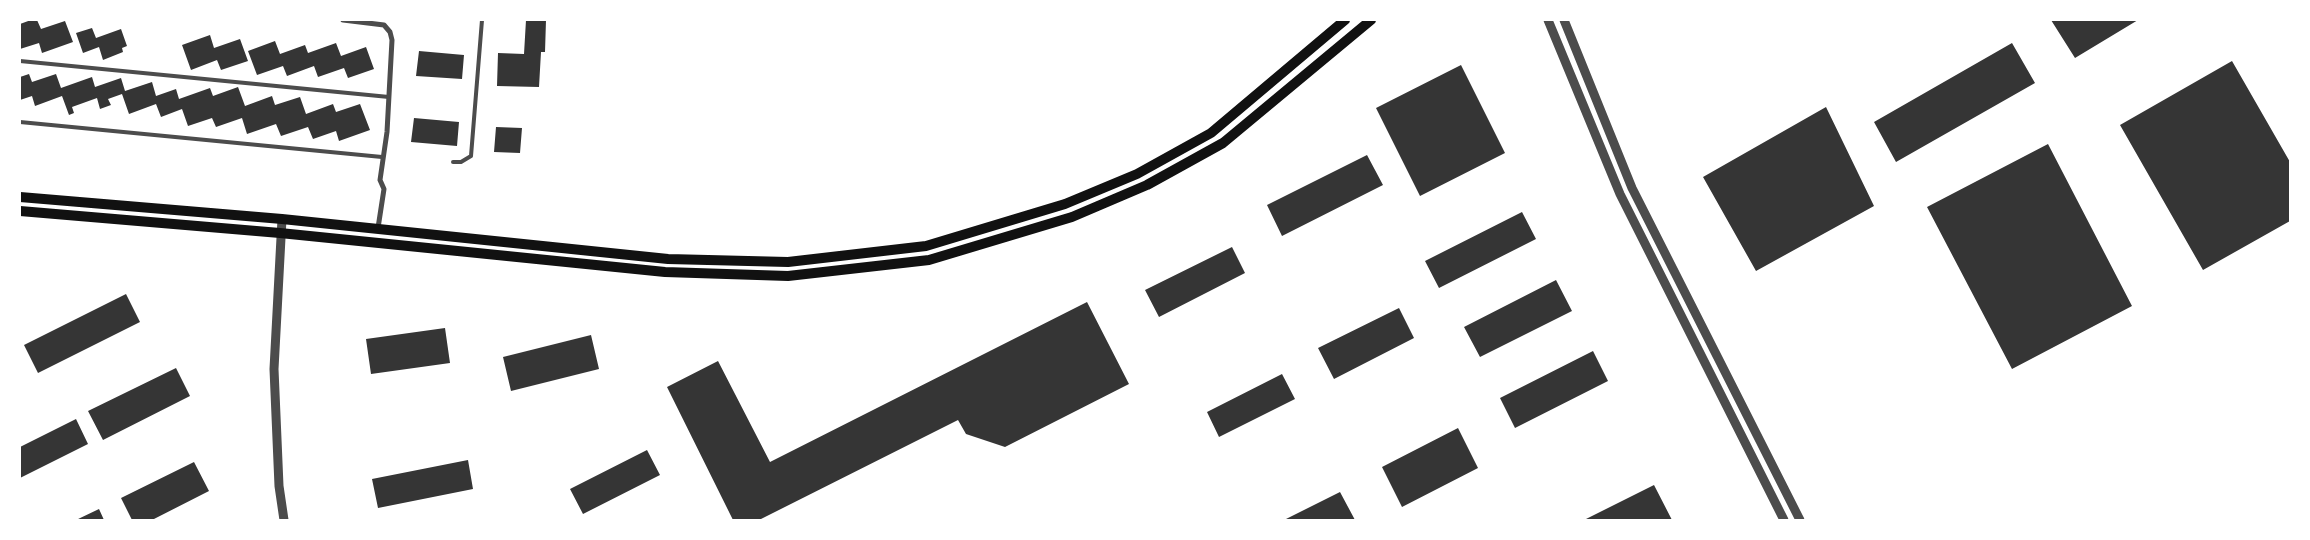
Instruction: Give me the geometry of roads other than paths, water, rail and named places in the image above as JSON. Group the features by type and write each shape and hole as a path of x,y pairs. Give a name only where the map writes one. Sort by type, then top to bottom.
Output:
{"main road":[{"path":"20,197 282,219 677,259 788,262 926,246 1066,204 1137,174 1211,133 1345,20"},
{"path":"20,211 280,233 665,272 788,276 929,260 1072,216 1147,185 1223,143 1371,20"}],"street":[{"path":"343,20 384,25 390,32 392,40 387,132 380,180 384,189 378,229"},
{"path":"1548,20 1620,194 1784,520"},
{"path":"1564,20 1632,188 1800,520"},
{"path":"282,219 274,369 280,486 284,520"}],"lane":[{"path":"453,162 461,162 471,156 482,20"},
{"path":"20,61 389,97"},
{"path":"20,122 382,158"}]}
